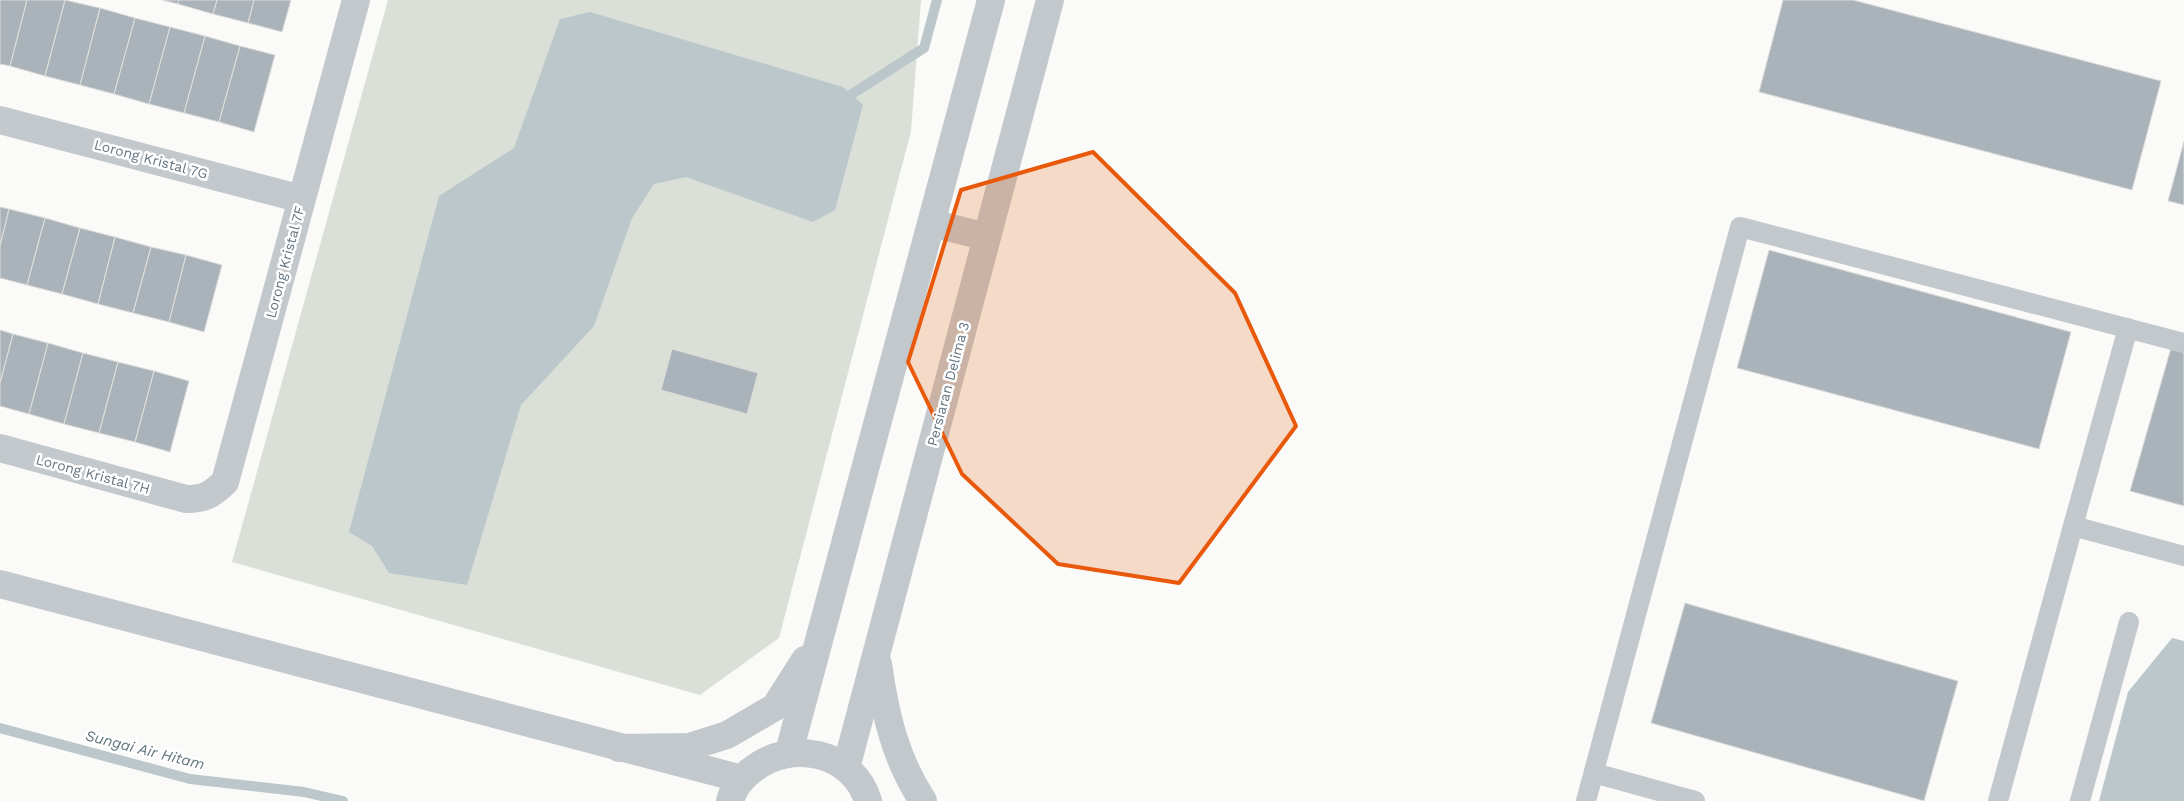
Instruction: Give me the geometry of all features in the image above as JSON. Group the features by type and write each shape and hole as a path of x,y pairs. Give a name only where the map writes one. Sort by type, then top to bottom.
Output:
{"street":[{"name":"Lorong Kristal 7F","path":"186,499 201,499 214,492 225,482 356,0"},
{"path":"789,752 991,0"},
{"name":"Persiaran Delima 3","path":"846,768 1050,0"},
{"name":"Lorong Kristal 7G","path":"0,120 302,198"},
{"path":"931,223 987,238"},
{"name":"Lorong Kristal 7H","path":"0,448 186,499"},
{"path":"0,584 619,748 736,790 763,760 789,752 810,752 833,759 852,773 865,792 868,801"},
{"path":"619,748 689,747 728,734 775,708 820,638"},
{"path":"877,652 885,710 898,753 923,801"}],"lane":[{"path":"1586,801 1740,227 2184,343"},
{"path":"1998,801 2128,328"},
{"path":"2073,526 2184,556"},
{"path":"2080,801 2129,622"},
{"path":"1594,773 1695,801"}],"highlighted area":[{"path":"1093,152 1235,293 1296,426 1179,583 1058,564 962,474 908,362 961,190"}],"shaded area":[{"path":"388,0 921,0 911,131 779,638 700,695 232,562"},
{"path":"590,12 843,87 863,105 835,210 813,222 686,177 654,184 632,218 594,326 521,405 467,585 389,573 372,546 349,532 439,196 514,148 560,19"},
{"path":"2172,638 2184,641 2184,801 2099,801 2128,692"}],"building":[{"path":"0,0 27,0 10,66 0,64"},
{"path":"27,0 65,0 45,76 10,66"},
{"path":"65,0 100,8 80,85 45,76"},
{"path":"162,0 179,0 178,4"},
{"path":"179,0 217,0 213,14 178,4"},
{"path":"217,0 254,0 248,23 213,14"},
{"path":"254,0 291,0 282,32 248,23"},
{"path":"1783,0 1853,0 2161,81 2132,190 1759,92"},
{"path":"100,8 135,18 114,94 80,85"},
{"path":"135,18 170,27 149,104 114,94"},
{"path":"170,27 205,36 184,113 149,104"},
{"path":"205,36 240,46 219,122 184,113"},
{"path":"240,46 275,55 254,132 219,122"},
{"path":"2184,141 2184,205 2168,201"},
{"path":"0,207 9,209 0,246"},
{"path":"9,209 45,218 27,285 0,278 0,246"},
{"path":"45,218 80,228 62,294 27,285"},
{"path":"80,228 115,237 98,304 62,294"},
{"path":"115,237 151,247 133,313 98,304"},
{"path":"151,247 186,255 169,322 133,313"},
{"path":"1769,250 2071,332 2039,449 1737,368"},
{"path":"186,255 222,265 204,332 169,322"},
{"path":"0,330 13,334 0,383"},
{"path":"13,334 48,343 29,414 0,406 0,383"},
{"path":"2173,341 2184,344 2184,506 2130,491"},
{"path":"48,343 83,353 64,424 29,414"},
{"path":"672,349 758,373 747,414 661,390"},
{"path":"83,353 118,362 99,433 64,424"},
{"path":"118,362 154,371 135,442 99,433"},
{"path":"154,371 189,381 170,452 135,442"},
{"path":"1685,603 1958,681 1924,801 1651,723"}],"waterway":[{"path":"852,94 924,48 937,0"},
{"name":"Sungai Air Hitam","path":"0,728 190,779 304,792 343,801"}]}
